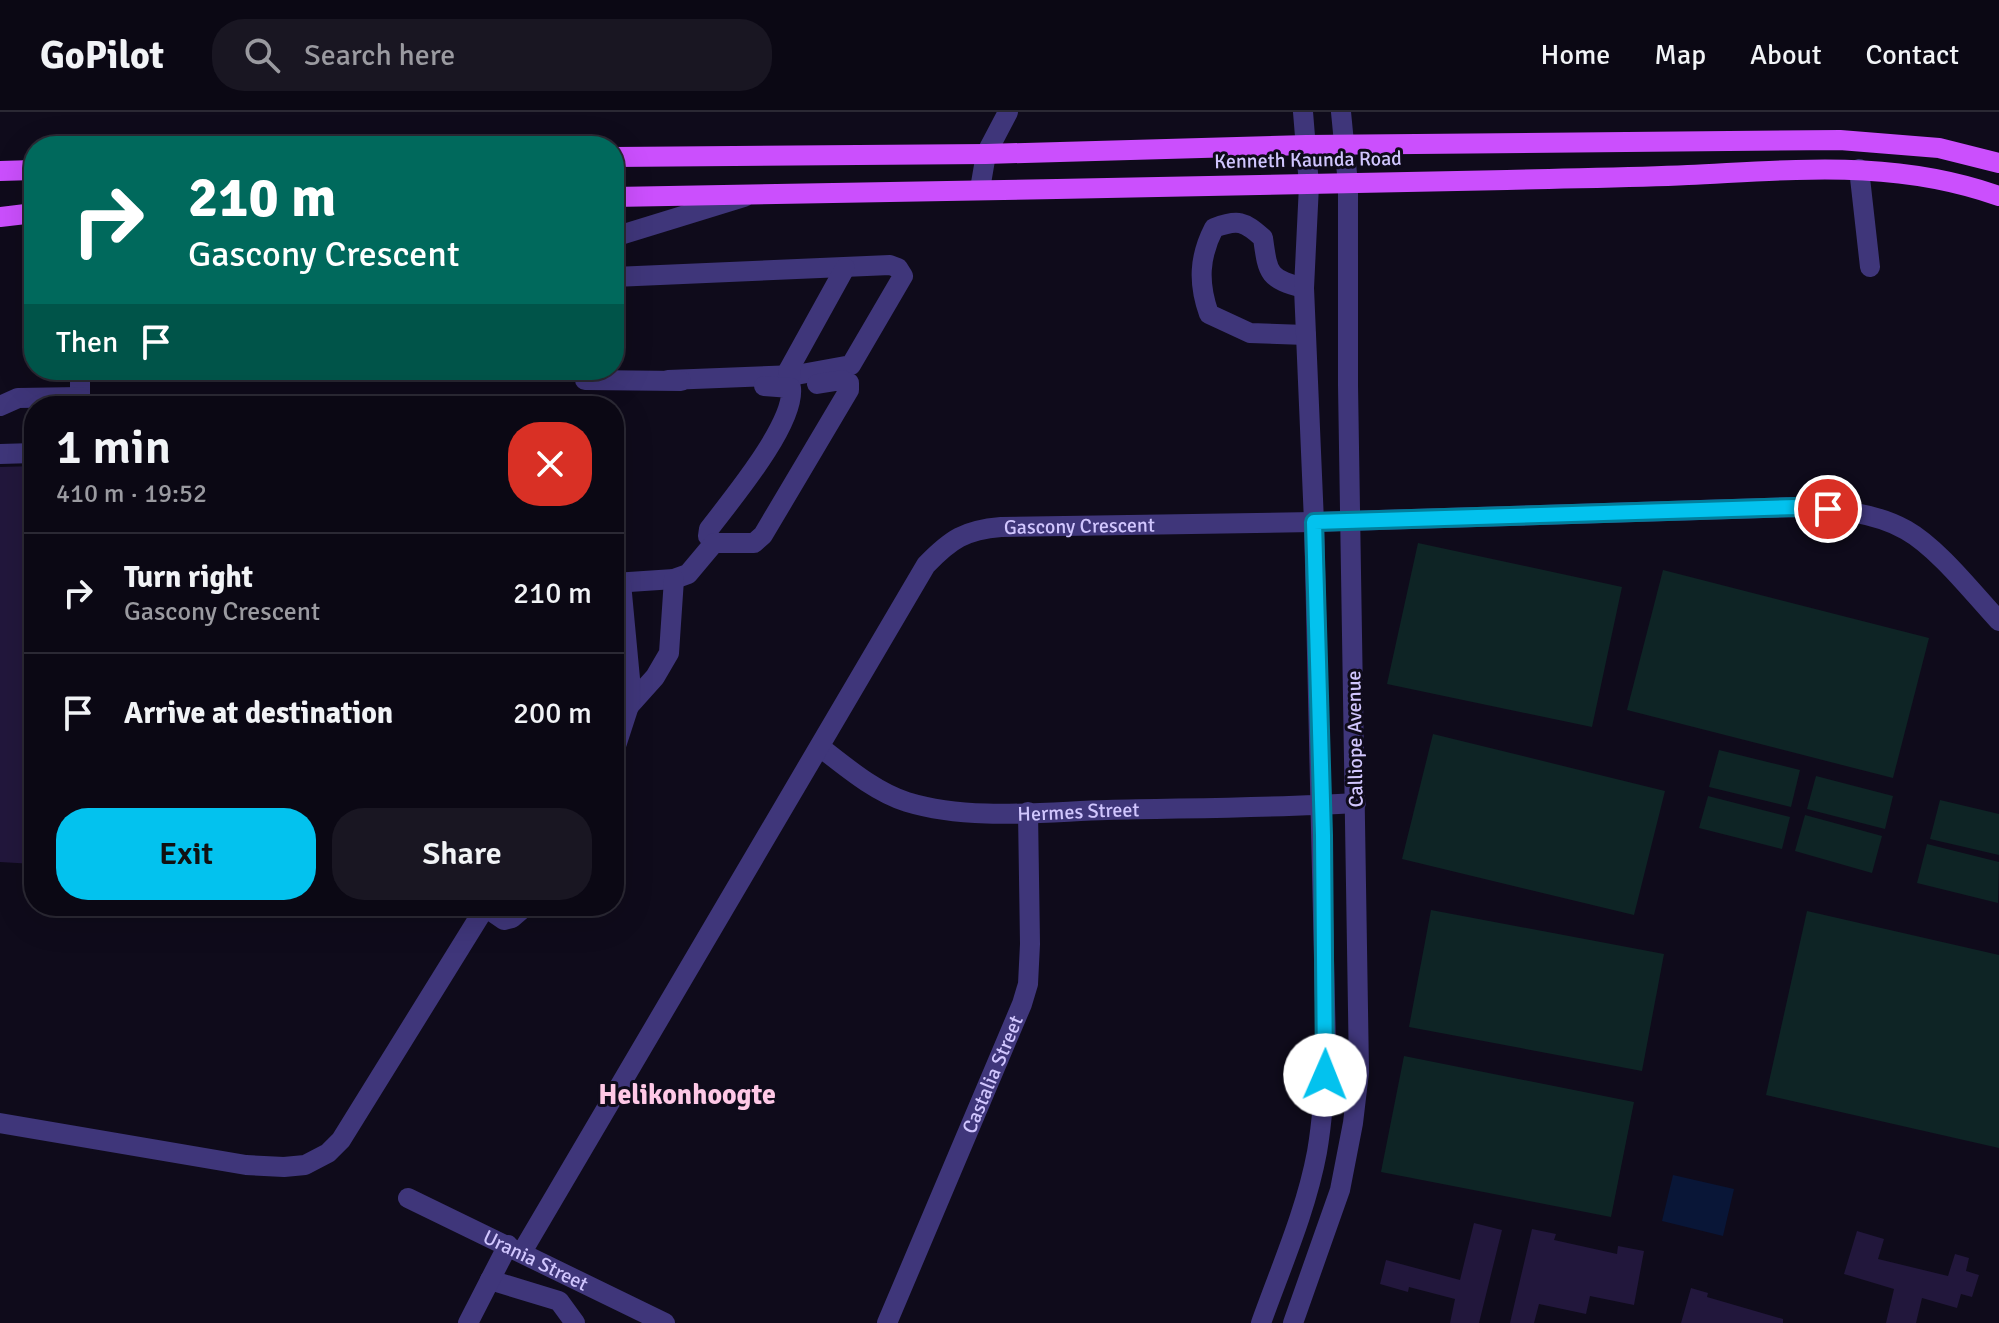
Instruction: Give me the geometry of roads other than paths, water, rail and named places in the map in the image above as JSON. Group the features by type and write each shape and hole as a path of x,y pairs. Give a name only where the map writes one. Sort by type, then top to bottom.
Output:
{"main road":[{"path":"1736,140 1739,173"},
{"name":"Kenneth Kaunda Road","path":"624,157 986,154 1306,145 1840,140 1939,148 1999,163"},
{"name":"Kenneth Kaunda Road","path":"624,197 1309,185 1859,169 1890,170 1936,178 1999,196"},
{"path":"0,171 24,170"},
{"path":"0,214 24,213"}],"street":[{"path":"980,189 986,154 1008,112"},
{"name":"Calliope Avenue","path":"1261,1323 1309,1187 1324,1103 1326,1047 1314,522 1304,288 1309,185 1303,112"},
{"name":"Calliope Avenue","path":"1293,1323 1340,1190 1359,1072 1348,184 1341,112"},
{"path":"1859,169 1870,267"},
{"path":"624,234 756,194"},
{"path":"1304,288 1279,282 1267,271 1263,238 1249,225 1232,221 1214,228 1205,245 1200,275 1209,314 1250,333 1306,335"},
{"path":"624,277 890,265 898,268 903,276 851,365 791,381"},
{"path":"585,380 791,381 842,380 849,383 849,390 763,535 754,543 714,543 708,536 709,529 762,459 791,395 791,381 788,371 845,268"},
{"path":"0,406 24,398"},
{"path":"0,454 24,453"},
{"name":"Gascony Crescent","path":"468,1323 490,1280 515,1248 820,747 926,565 963,534 1001,527 1314,522 1798,507 1886,521 1907,530 1926,544 1999,621"},
{"path":"624,583 674,579 688,574 714,543"},
{"path":"629,706 655,677 669,653 674,579"},
{"path":"624,631 630,679 624,727"},
{"name":"Hermes Street","path":"820,747 859,777 902,801 932,809 1028,812 1356,803"},
{"name":"Castalia Street","path":"887,1323 1014,1027 1025,994 1030,944 1028,812"},
{"path":"0,1123 246,1165 284,1167 316,1161 328,1153 356,1119 480,916"},
{"name":"Urania Street","path":"408,1198 515,1248 640,1318 665,1323"},
{"path":"490,1280 559,1301 575,1323"}],"water":[{"path":"1673,1175 1734,1189 1723,1236 1662,1221"}],"district":[{"name":"Helikonhoogte","path":"687,1095"}]}
